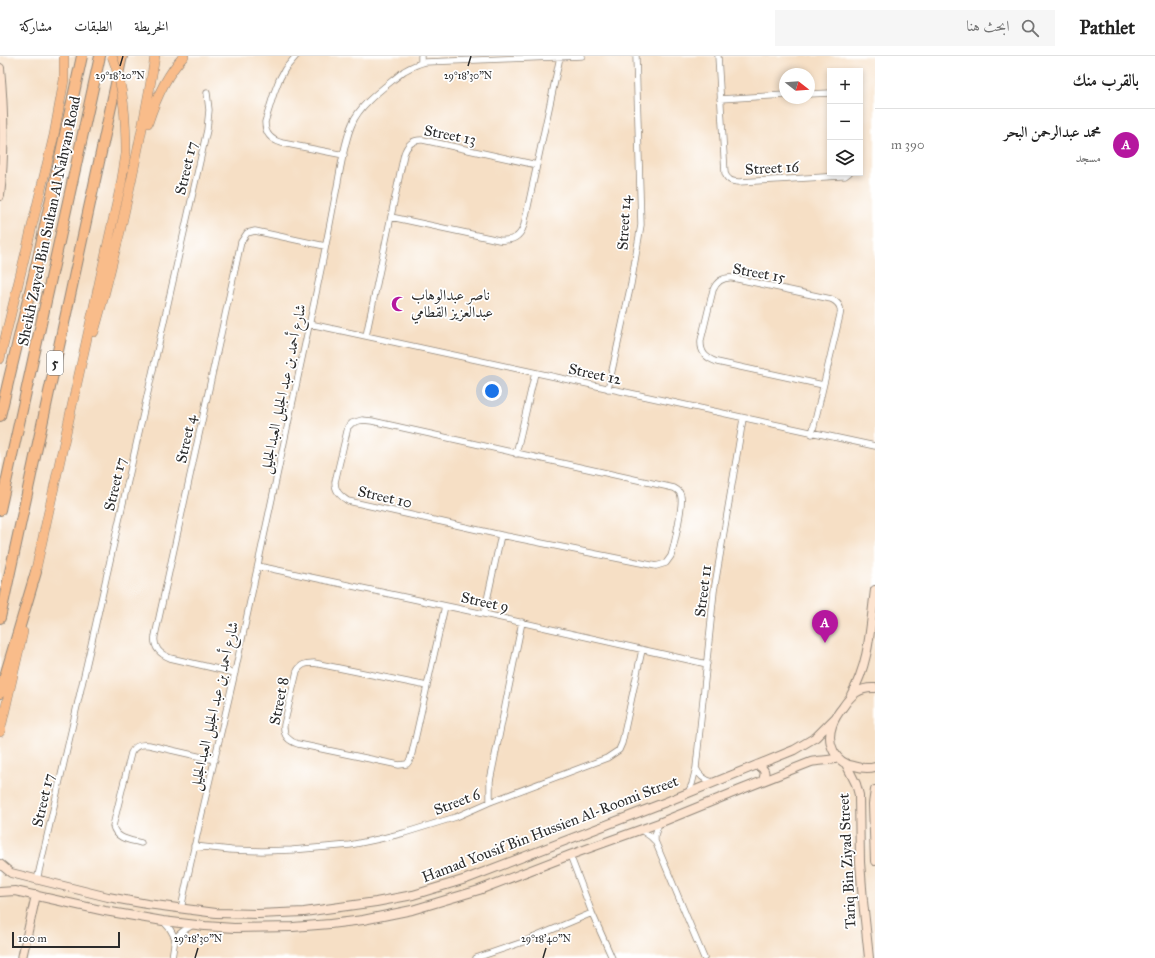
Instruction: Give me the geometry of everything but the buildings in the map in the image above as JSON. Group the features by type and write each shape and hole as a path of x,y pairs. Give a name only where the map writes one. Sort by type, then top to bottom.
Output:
{"highway":[{"path":"0,416 38,258 82,56"},
{"name":"Sheikh Zayed Bin Sultan Al Nahyan Road","path":"0,510 100,56"},
{"name":"5","path":"0,618 122,56"},
{"path":"0,693 36,572"}],"main road":[{"path":"0,359 54,136 64,80 64,56"},
{"path":"0,732 121,184 126,154 123,100 112,56"},
{"path":"79,375 92,340 101,309 135,164 150,90 155,56"},
{"path":"135,164 151,113 163,85 170,73 184,56"}],"street":[{"path":"296,56 285,69 276,86 265,122 267,134 278,142 344,155"},
{"path":"421,56 422,63"},
{"name":"شارع أحمد بن عبد الجليل العبدالجليل","path":"181,909 258,566 352,123 360,110 404,71 410,67 422,63 512,57 582,56"},
{"name":"Street 14","path":"608,389 635,264 641,225 636,56"},
{"name":"Street 16","path":"718,56 725,173 727,178 739,182 841,176"},
{"path":"391,217 499,240 513,239 521,234 560,57"},
{"path":"0,68 4,124 3,165 0,196"},
{"name":"Street 17","path":"37,880 207,130 209,116 207,93"},
{"path":"815,94 827,93"},
{"path":"720,99 779,95"},
{"name":"Street 13","path":"366,336 404,154 408,146 414,141 423,140 537,165"},
{"name":"Street 4","path":"234,673 164,656 155,645 155,636 242,238 247,233 255,231 326,246"},
{"name":"Street 15","path":"812,434 841,312 838,303 831,299 733,278 724,278 717,282 713,290 701,340 701,349 706,356 717,362 823,385"},
{"name":"Street 12","path":"310,324 812,434 875,446"},
{"path":"516,454 535,373"},
{"name":"Street 11","path":"688,793 696,768 715,579 743,419"},
{"name":"Street 10","path":"359,421 372,421 516,454 678,490 681,496 680,511 671,556 666,563 660,566 648,565 501,535 352,502 338,494 336,488 335,482 348,427 352,423 359,421"},
{"path":"484,614 501,535"},
{"name":"Street 9","path":"258,566 522,622 707,664"},
{"path":"875,590 866,659 859,681 835,718 830,730 832,749 838,758 846,764 863,768 875,767"},
{"name":"Street 8","path":"427,686 316,664 305,664 300,666 297,671 284,725 284,733 290,741 298,744 399,765 405,765 409,762 411,757 427,686 445,606"},
{"path":"490,802 490,781 522,622"},
{"name":"Street 6","path":"194,846 231,850 262,851 350,845 404,833 456,817 490,802 607,758 616,753 625,735 642,650"},
{"path":"850,697 863,689 875,688"},
{"name":"Hamad Yousif Bin Hussien Al-Roomi Street","path":"0,864 11,873 37,880 108,897 181,909 235,914 281,913 328,910 362,905 413,895 466,879 688,793 794,750 809,742 821,733 835,718"},
{"path":"141,843 120,837 115,833 113,826 134,748 139,745 149,745 215,760"},
{"name":"Hamad Yousif Bin Hussien Al-Roomi Street","path":"0,892 15,891 105,911 163,921 234,928 294,927 383,917 479,890 570,855 641,830 810,762 834,760 838,758"},
{"name":"Tariq Bin Ziyad Street","path":"846,764 856,784 859,795 860,862 868,958"},
{"path":"757,765 765,770 763,780"},
{"path":"696,768 702,778 712,782"},
{"name":"Tariq Bin Ziyad Street","path":"875,790 873,804 875,861"},
{"path":"655,841 655,835 659,823"},
{"path":"641,830 651,836 655,841 704,958"},
{"path":"570,855 592,913 612,958"},
{"path":"22,958 36,895"},
{"path":"381,901 378,909 380,915 383,917"},
{"path":"362,905 365,911 363,920"},
{"path":"476,958 523,942 592,913"},
{"path":"163,921 175,938 172,958"},
{"path":"175,938 193,925"}],"place":[{"name":"ناصر عبدالوهاب عبدالعزيز القطامي","path":"399,304"},
{"name":"محمد عبدالرحمن البحر","path":"825,643"}]}
